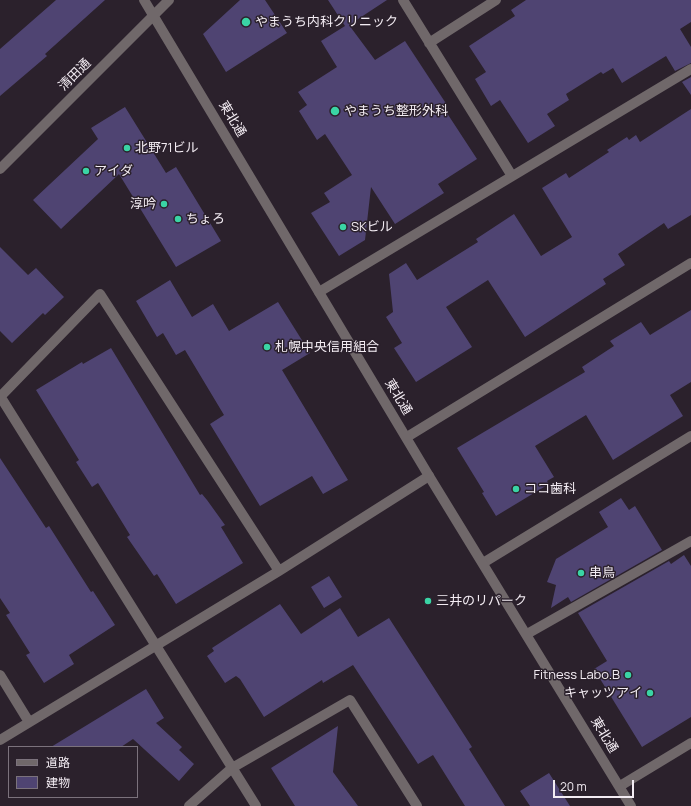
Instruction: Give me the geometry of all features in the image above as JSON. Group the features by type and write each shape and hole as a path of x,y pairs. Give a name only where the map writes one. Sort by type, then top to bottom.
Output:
{"street":[{"name":"東北通","path":"144,0 430,476 631,806"},
{"name":"清田通","path":"0,169 169,0"},
{"path":"403,0 512,176"},
{"path":"429,43 496,0"},
{"path":"319,292 691,69"},
{"path":"407,437 691,263"},
{"path":"256,806 0,397 100,294 279,571"},
{"path":"483,563 691,436"},
{"path":"0,740 279,571 430,476"},
{"path":"527,634 691,541"},
{"path":"0,675 29,722"},
{"path":"188,806 232,768 350,700 417,806"},
{"path":"620,786 691,743"}],"building":[{"path":"56,0 105,0 45,54 47,56 0,96 0,49"},
{"path":"240,0 265,0 287,33 226,72 203,34"},
{"path":"328,0 387,0 349,25 375,60 405,41 447,105 443,107 477,159 438,184 444,193 395,224 371,187 365,240 339,256 311,213 330,202 324,193 352,175 325,134 317,140 299,111 307,105 298,92 337,67 321,41 345,26"},
{"path":"526,0 691,0 691,22 680,29 691,47 691,63 675,71 666,56 622,83 613,68 603,74 601,72 566,94 569,100 547,114 555,126 528,143 500,100 491,106 475,79 486,72 469,46 515,16 511,10"},
{"path":"691,77 691,95 682,82"},
{"path":"125,107 166,173 176,167 221,241 176,267 119,174 61,229 33,200 98,139 91,128"},
{"path":"691,109 691,215 668,229 664,223 618,254 625,265 603,279 606,284 525,337 488,280 446,307 472,347 416,382 394,348 402,343 386,317 393,312 389,274 406,263 417,280 478,242 476,239 514,214 541,256 572,237 542,188 566,173 569,178 609,152 607,150 627,137 629,140 636,135 640,142"},
{"path":"0,247 28,275 36,268 64,297 45,315 43,313 12,343 0,331"},
{"path":"170,280 192,317 213,304 229,331 278,302 310,353 282,370 348,480 323,494 312,476 260,506 210,424 224,415 185,350 176,355 163,333 157,337 136,301"},
{"path":"691,310 691,382 670,395 683,416 613,460 586,415 535,446 554,477 547,481 549,484 496,516 482,493 484,492 457,448 585,372 582,367 614,346 610,341 641,322 650,335"},
{"path":"111,348 200,495 202,494 207,500 225,525 221,527 243,563 176,604 157,574 154,576 127,537 130,535 98,483 92,487 76,462 79,460 36,390 82,362 83,364"},
{"path":"0,458 46,528 49,526 91,592 93,591 115,625 69,655 74,664 44,683 26,655 30,653 6,615 10,613 0,598"},
{"path":"621,498 629,510 635,506 662,550 571,602 568,597 551,608 556,585 547,582 556,559 608,527 599,512"},
{"path":"684,555 691,566 691,717 642,747 594,669 607,661 578,613 669,561 671,564"},
{"path":"329,576 342,597 324,608 311,587"},
{"path":"280,604 301,634 340,608 358,637 389,618 472,747 469,749 505,806 465,806 433,755 418,764 353,665 323,683 322,680 264,717 240,679 236,676 225,683 207,656 214,651 212,648"},
{"path":"146,689 164,718 156,723 182,747 179,750 194,764 179,781 133,739 122,746 53,746"},
{"path":"338,726 333,772 358,806 295,806 271,768"},
{"path":"549,773 570,806 530,806 520,791"}],"place":[{"name":"やまうち内科クリニック","path":"246,22"},
{"name":"やまうち整形外科","path":"335,111"},
{"name":"北野71ビル","path":"127,148"},
{"name":"アイダ","path":"86,171"},
{"name":"淳吟","path":"164,204"},
{"name":"ちょろ","path":"178,219"},
{"name":"SKビル","path":"343,227"},
{"name":"札幌中央信用組合","path":"267,347"},
{"name":"ココ歯科","path":"516,489"},
{"name":"串鳥","path":"581,573"},
{"name":"三井のリパーク","path":"428,601"},
{"name":"Fitness Labo.B","path":"628,675"},
{"name":"キャッツアイ","path":"650,693"}]}
